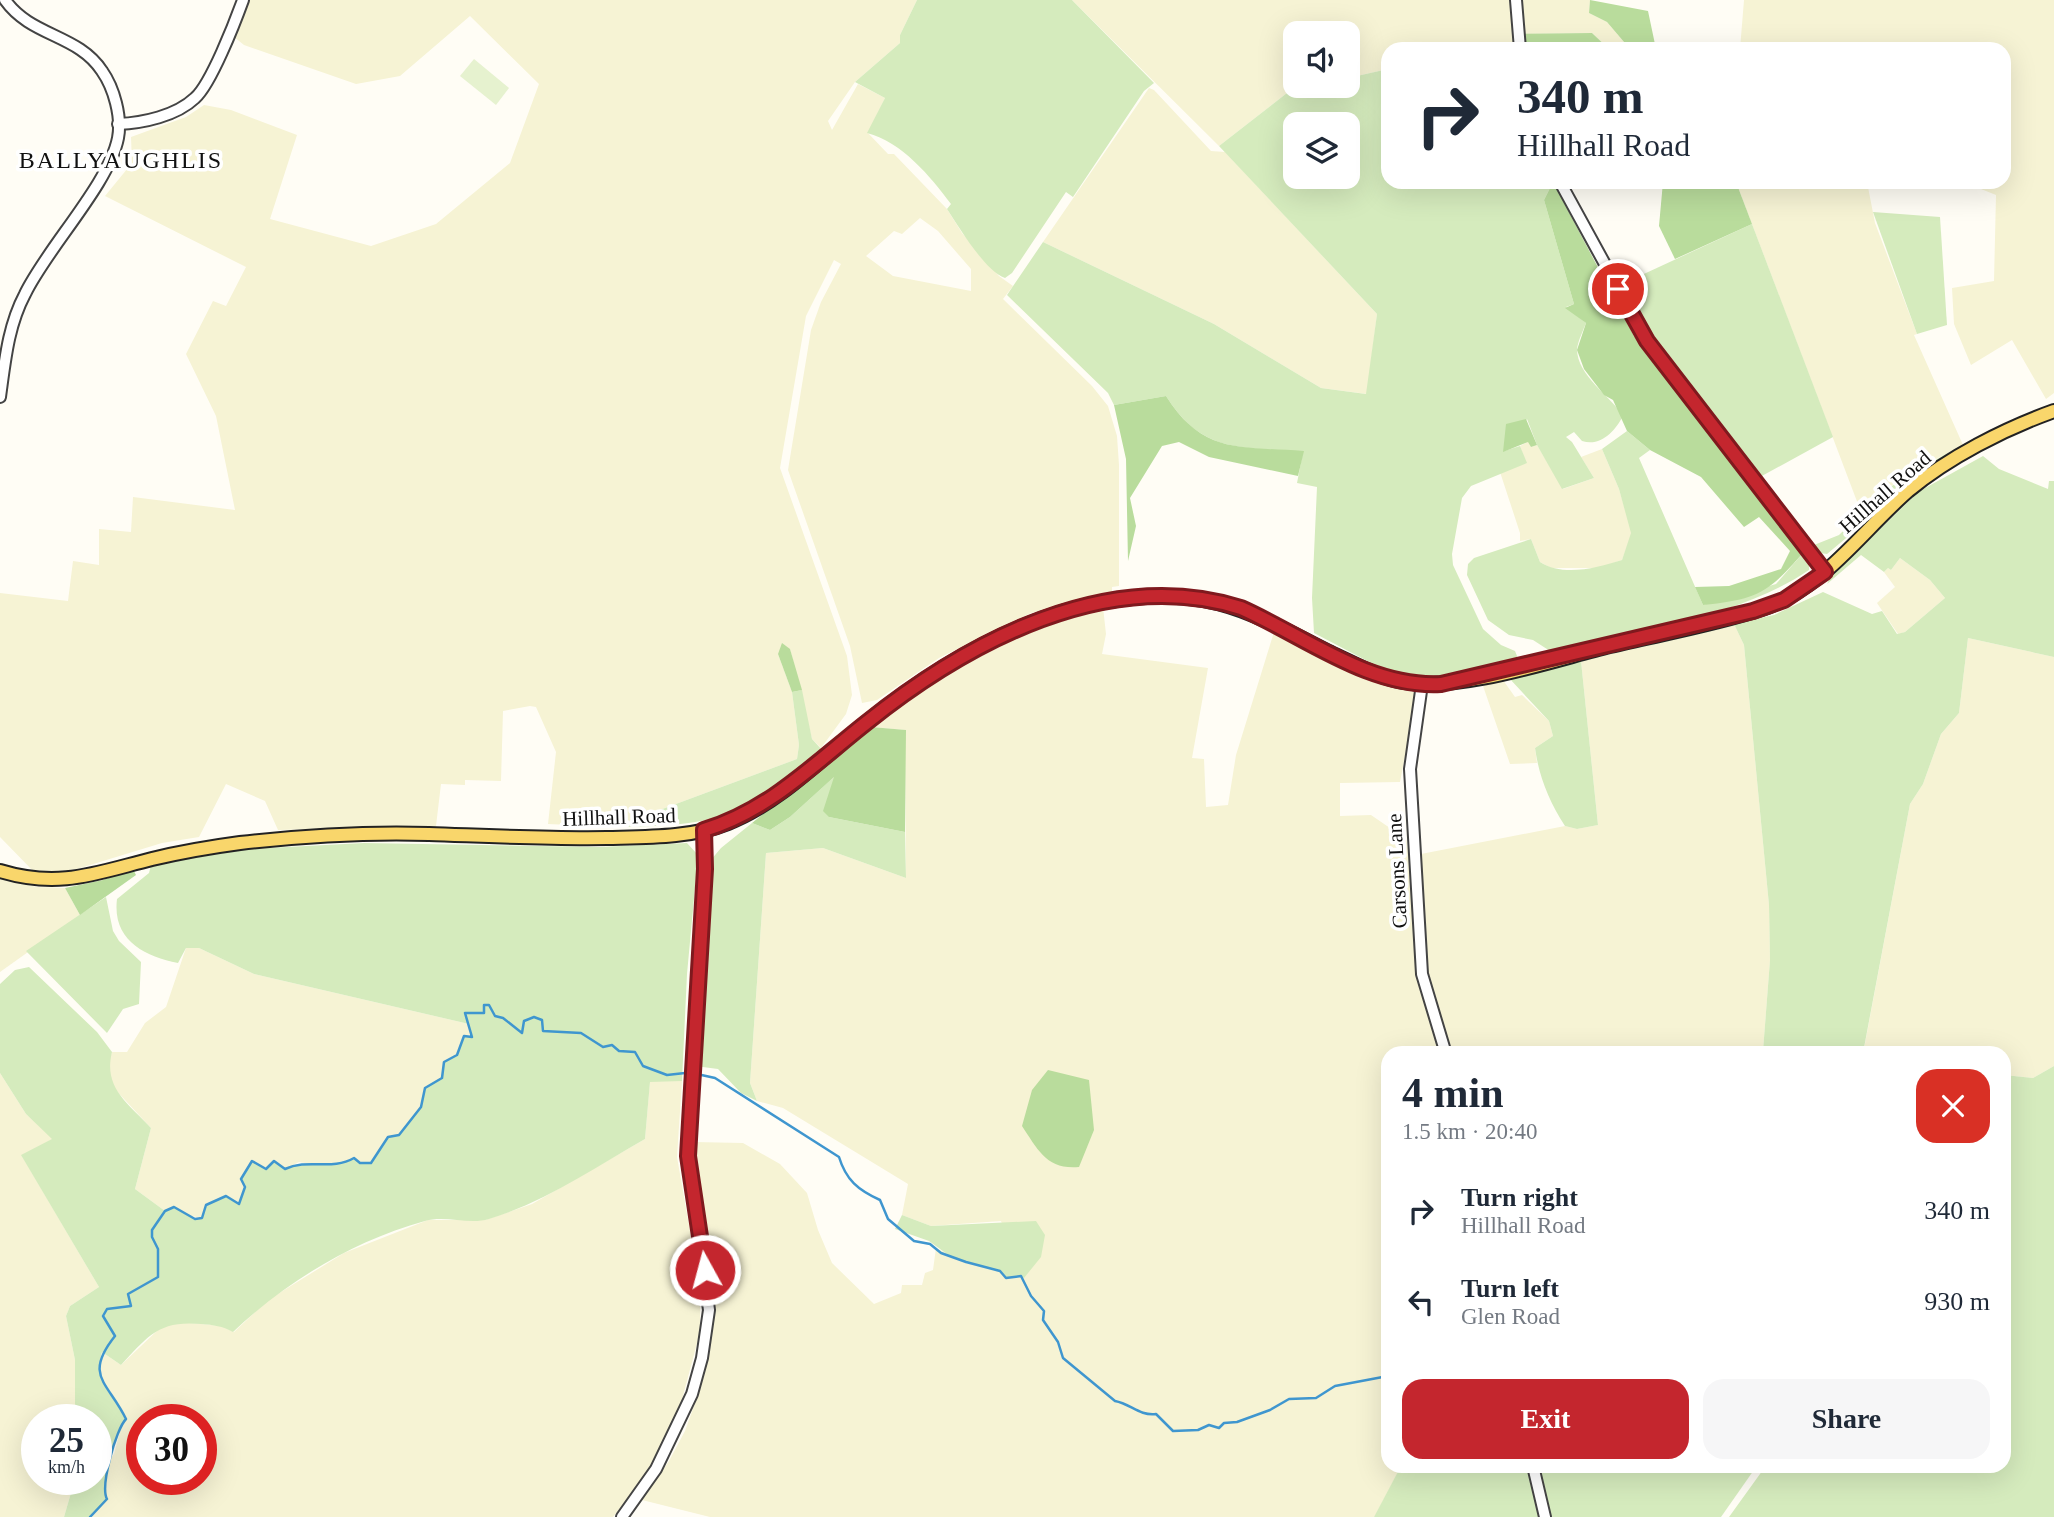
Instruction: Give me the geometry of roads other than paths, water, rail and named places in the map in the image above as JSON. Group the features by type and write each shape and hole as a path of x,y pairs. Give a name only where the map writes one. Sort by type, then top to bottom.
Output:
{"main road":[{"name":"Hillhall Road","path":"0,871 38,880 80,879 188,850 365,834 539,839 666,835 704,830 728,823 771,799 895,700 932,675 1026,626 1082,606 1139,597 1218,601 1264,618 1368,671 1422,684 1484,676 1753,611 1784,600 1825,572 1894,504 1931,474 2017,426 2054,411"}],"street":[{"path":"0,397 6,348 16,312 38,270 104,170 115,149 118,124 111,87 94,59 80,49 31,26 5,0"},
{"path":"118,124 145,122 195,98 227,42 243,0"},
{"path":"1516,0 1519,42"},
{"path":"1564,189 1647,341 1825,572"},
{"name":"Carsons Lane","path":"1422,684 1410,769 1422,974 1444,1046"},
{"path":"622,1517 656,1469 692,1394 702,1358 709,1310 688,1156 705,869 704,830"},
{"path":"1535,1473 1545,1517"}],"waterway":[{"path":"90,1517 107,1499 105,1492 110,1458 126,1419 102,1379 101,1361 115,1336 103,1316 107,1309 131,1306 128,1294 158,1277 158,1249 152,1237 152,1230 165,1211 174,1207 195,1219 202,1218 206,1205 226,1196 239,1204 245,1187 241,1179 252,1161 266,1169 274,1161 285,1169 302,1164 337,1164 354,1158 360,1163 371,1163 388,1137 399,1135 421,1107 425,1088 442,1078 444,1062 457,1055 464,1036 472,1037 465,1013 484,1013 484,1005 489,1005 495,1016 503,1018 522,1033 524,1021 534,1017 542,1020 543,1031 581,1033 603,1047 612,1045 619,1051 635,1052 643,1066 667,1075 685,1073"},
{"path":"697,1074 715,1078 839,1157 845,1172 854,1183 880,1200 888,1219 914,1241 930,1244 941,1253 966,1262 1000,1271 1006,1278 1021,1276 1031,1296 1044,1311 1043,1320 1058,1342 1063,1358 1115,1401 1145,1413 1156,1414 1173,1431 1198,1430 1209,1425 1219,1428 1224,1423 1237,1422 1270,1410 1289,1399 1316,1398 1335,1386 1381,1377"}],"district":[{"name":"BALLYAUGHLIS","path":"121,160"}]}
